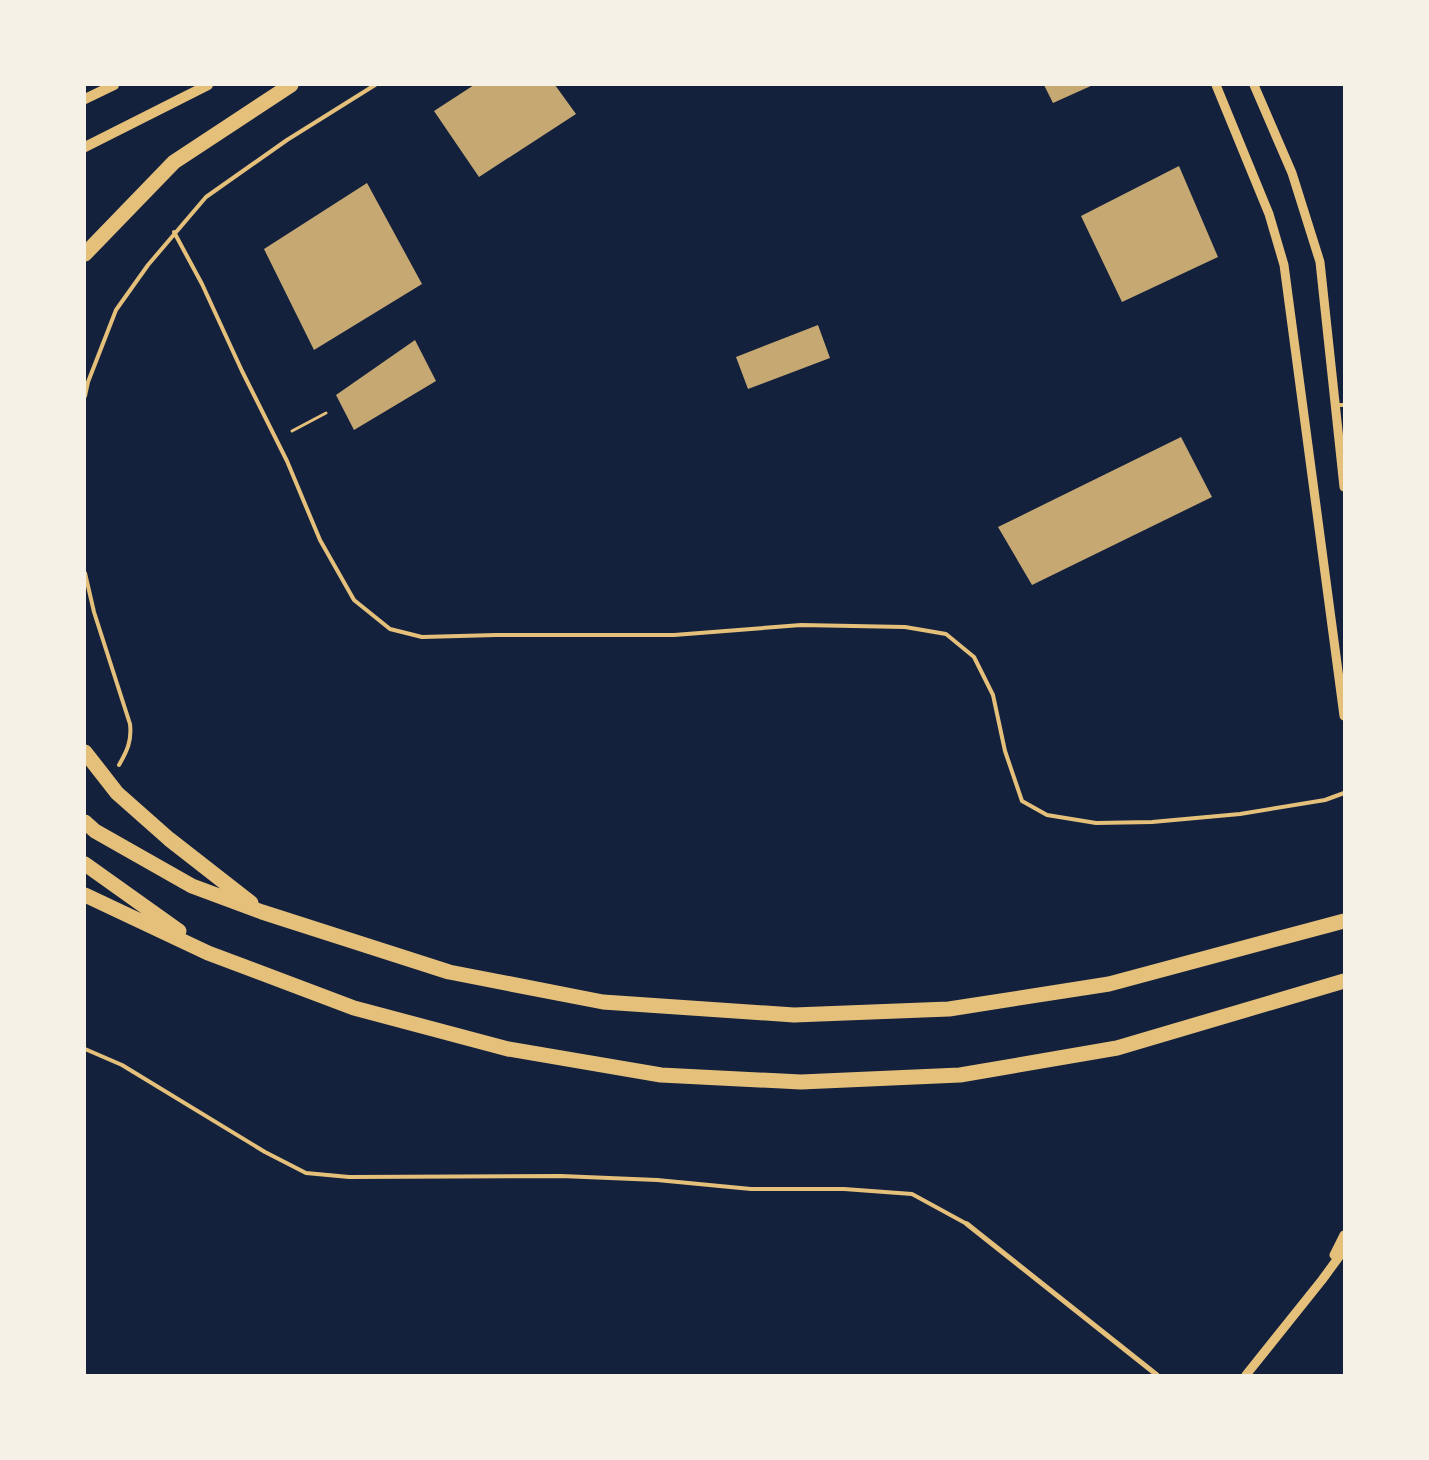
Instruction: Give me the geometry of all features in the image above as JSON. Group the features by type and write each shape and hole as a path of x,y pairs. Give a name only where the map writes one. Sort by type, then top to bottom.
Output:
{"highway":[{"path":"85,254 174,162 291,85"},
{"path":"85,752 117,792 169,839 262,912"},
{"path":"85,822 95,831 192,886 262,912 449,972 603,1002 794,1015 949,1009 1109,984 1344,921"},
{"path":"85,864 208,953"},
{"path":"85,895 208,953 354,1008 508,1050 661,1076 801,1082 960,1075 1117,1048 1344,981"}],"main road":[{"path":"85,99 114,85"},
{"path":"85,147 208,85"}],"street":[{"path":"1216,85 1269,214 1284,265 1344,716"},
{"path":"1254,85 1292,173 1320,262 1340,405 1344,487"},
{"path":"967,1224 1157,1375"},
{"path":"1322,1280 1344,1236"},
{"path":"1246,1375 1344,1250"}],"lane":[{"path":"85,396 88,382 116,310 174,232 206,197 287,140 375,85"},
{"path":"174,232 202,284 242,371 287,461 320,540 354,600 390,629 422,637 674,635 801,625 905,627 946,634 974,657 993,696 1005,751 1022,800 1047,815 1096,823 1152,822 1240,814 1325,800 1344,793"},
{"path":"85,573 94,612 130,724 131,736 127,750 119,765"},
{"path":"85,1049 122,1065 265,1152 306,1173 350,1177 561,1176 657,1180 751,1190 844,1188 912,1194 967,1224"}],"path":[{"path":"276,440 326,413"}],"building":[{"path":"474,85 555,85 576,114 479,177 434,111"},
{"path":"1044,85 1093,85 1053,103"},
{"path":"1179,166 1218,257 1122,302 1081,216"},
{"path":"367,183 422,284 314,350 264,249"},
{"path":"818,325 830,358 748,389 736,357"},
{"path":"415,340 436,381 354,430 336,395"},
{"path":"1181,437 1212,497 1032,585 998,527"}]}
